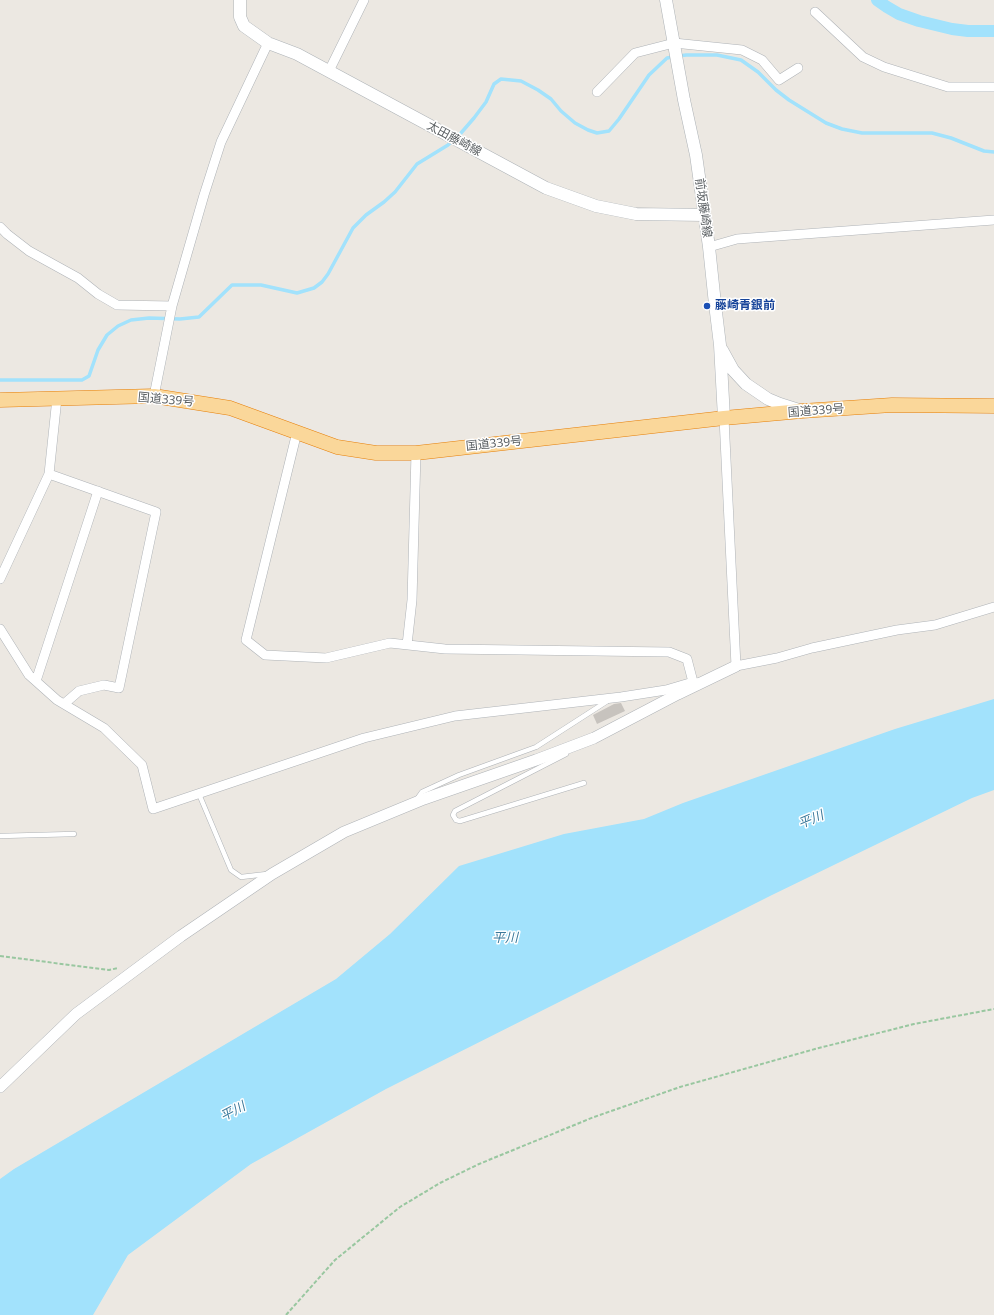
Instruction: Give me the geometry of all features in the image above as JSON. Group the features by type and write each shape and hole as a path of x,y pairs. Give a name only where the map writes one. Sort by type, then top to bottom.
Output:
{"highway":[{"name":"国道339号","path":"0,400 154,396 230,408 337,447 354,451 376,453 416,453 724,418 802,411 892,406 994,406"}],"main road":[{"name":"太田藤崎線","path":"240,0 240,18 244,26 268,43 297,54 546,188 596,206 636,214 704,215"},
{"name":"前坂藤崎線","path":"666,0 696,155 709,247 720,345 724,418"},
{"path":"720,345 733,370 746,384 768,399 802,411"}],"street":[{"path":"329,71 364,0"},
{"path":"815,12 863,57 884,67 948,87 994,87"},
{"path":"154,396 172,306 202,202 222,142 268,43"},
{"path":"597,92 634,53 674,43 742,50 762,60 779,80 798,68"},
{"path":"709,247 737,239 994,220"},
{"path":"0,227 29,251 78,278 98,294 117,305 172,306"},
{"path":"0,579 49,474 57,398"},
{"path":"724,418 736,666"},
{"path":"297,432 246,640 265,655 326,658 390,642 445,649 669,652 687,659 696,683"},
{"path":"407,645 412,600 416,453"},
{"path":"49,474 156,512 119,688 104,685 78,691 64,704"},
{"path":"36,681 98,491"},
{"path":"0,1087 76,1014 181,936 272,874 344,832 414,804 594,738 696,683 736,666 897,630 935,625 994,607"},
{"path":"0,628 29,675 57,700 104,728 142,766 152,809 364,738 455,716 666,690 696,683"}],"lane":[{"path":"414,804 422,792 459,775 536,747 613,697"},
{"path":"584,783 460,821 456,820 453,815 455,811 594,738"},
{"path":"199,794 231,870 241,877 272,874"},
{"path":"0,836 74,834"}],"path":[{"path":"0,956 109,970 143,965"},
{"path":"286,1315 335,1260 400,1207 440,1183 479,1164 594,1118 687,1085 815,1049 914,1024 994,1009"}],"water":[{"name":"平川","path":"994,699 994,790 972,798 772,895 386,1089 251,1164 128,1255 93,1315 0,1315 0,1179 14,1169 336,979 390,934 459,866 564,834 644,819 683,803 895,729"}],"building":[{"path":"621,703 625,711 597,724 593,715 614,704"}],"waterway":[{"path":"877,0 899,14 919,21 952,29 968,31 994,31"},
{"path":"0,380 82,380 89,376 98,350 107,335 118,326 131,320 149,318 180,319 199,317 232,285 261,285 297,293 314,288 322,282 328,274 353,228 366,215 395,192 417,164 448,145 461,133 486,102 494,84 501,79 521,81 538,90 551,99 561,111 575,123 597,133 609,131 649,75 667,58 686,55 717,55 741,60 758,72 776,90 789,100 826,123 842,129 862,133 932,133 951,138 984,151 994,152"}],"place":[{"name":"藤崎青銀前","path":"707,306"}]}
